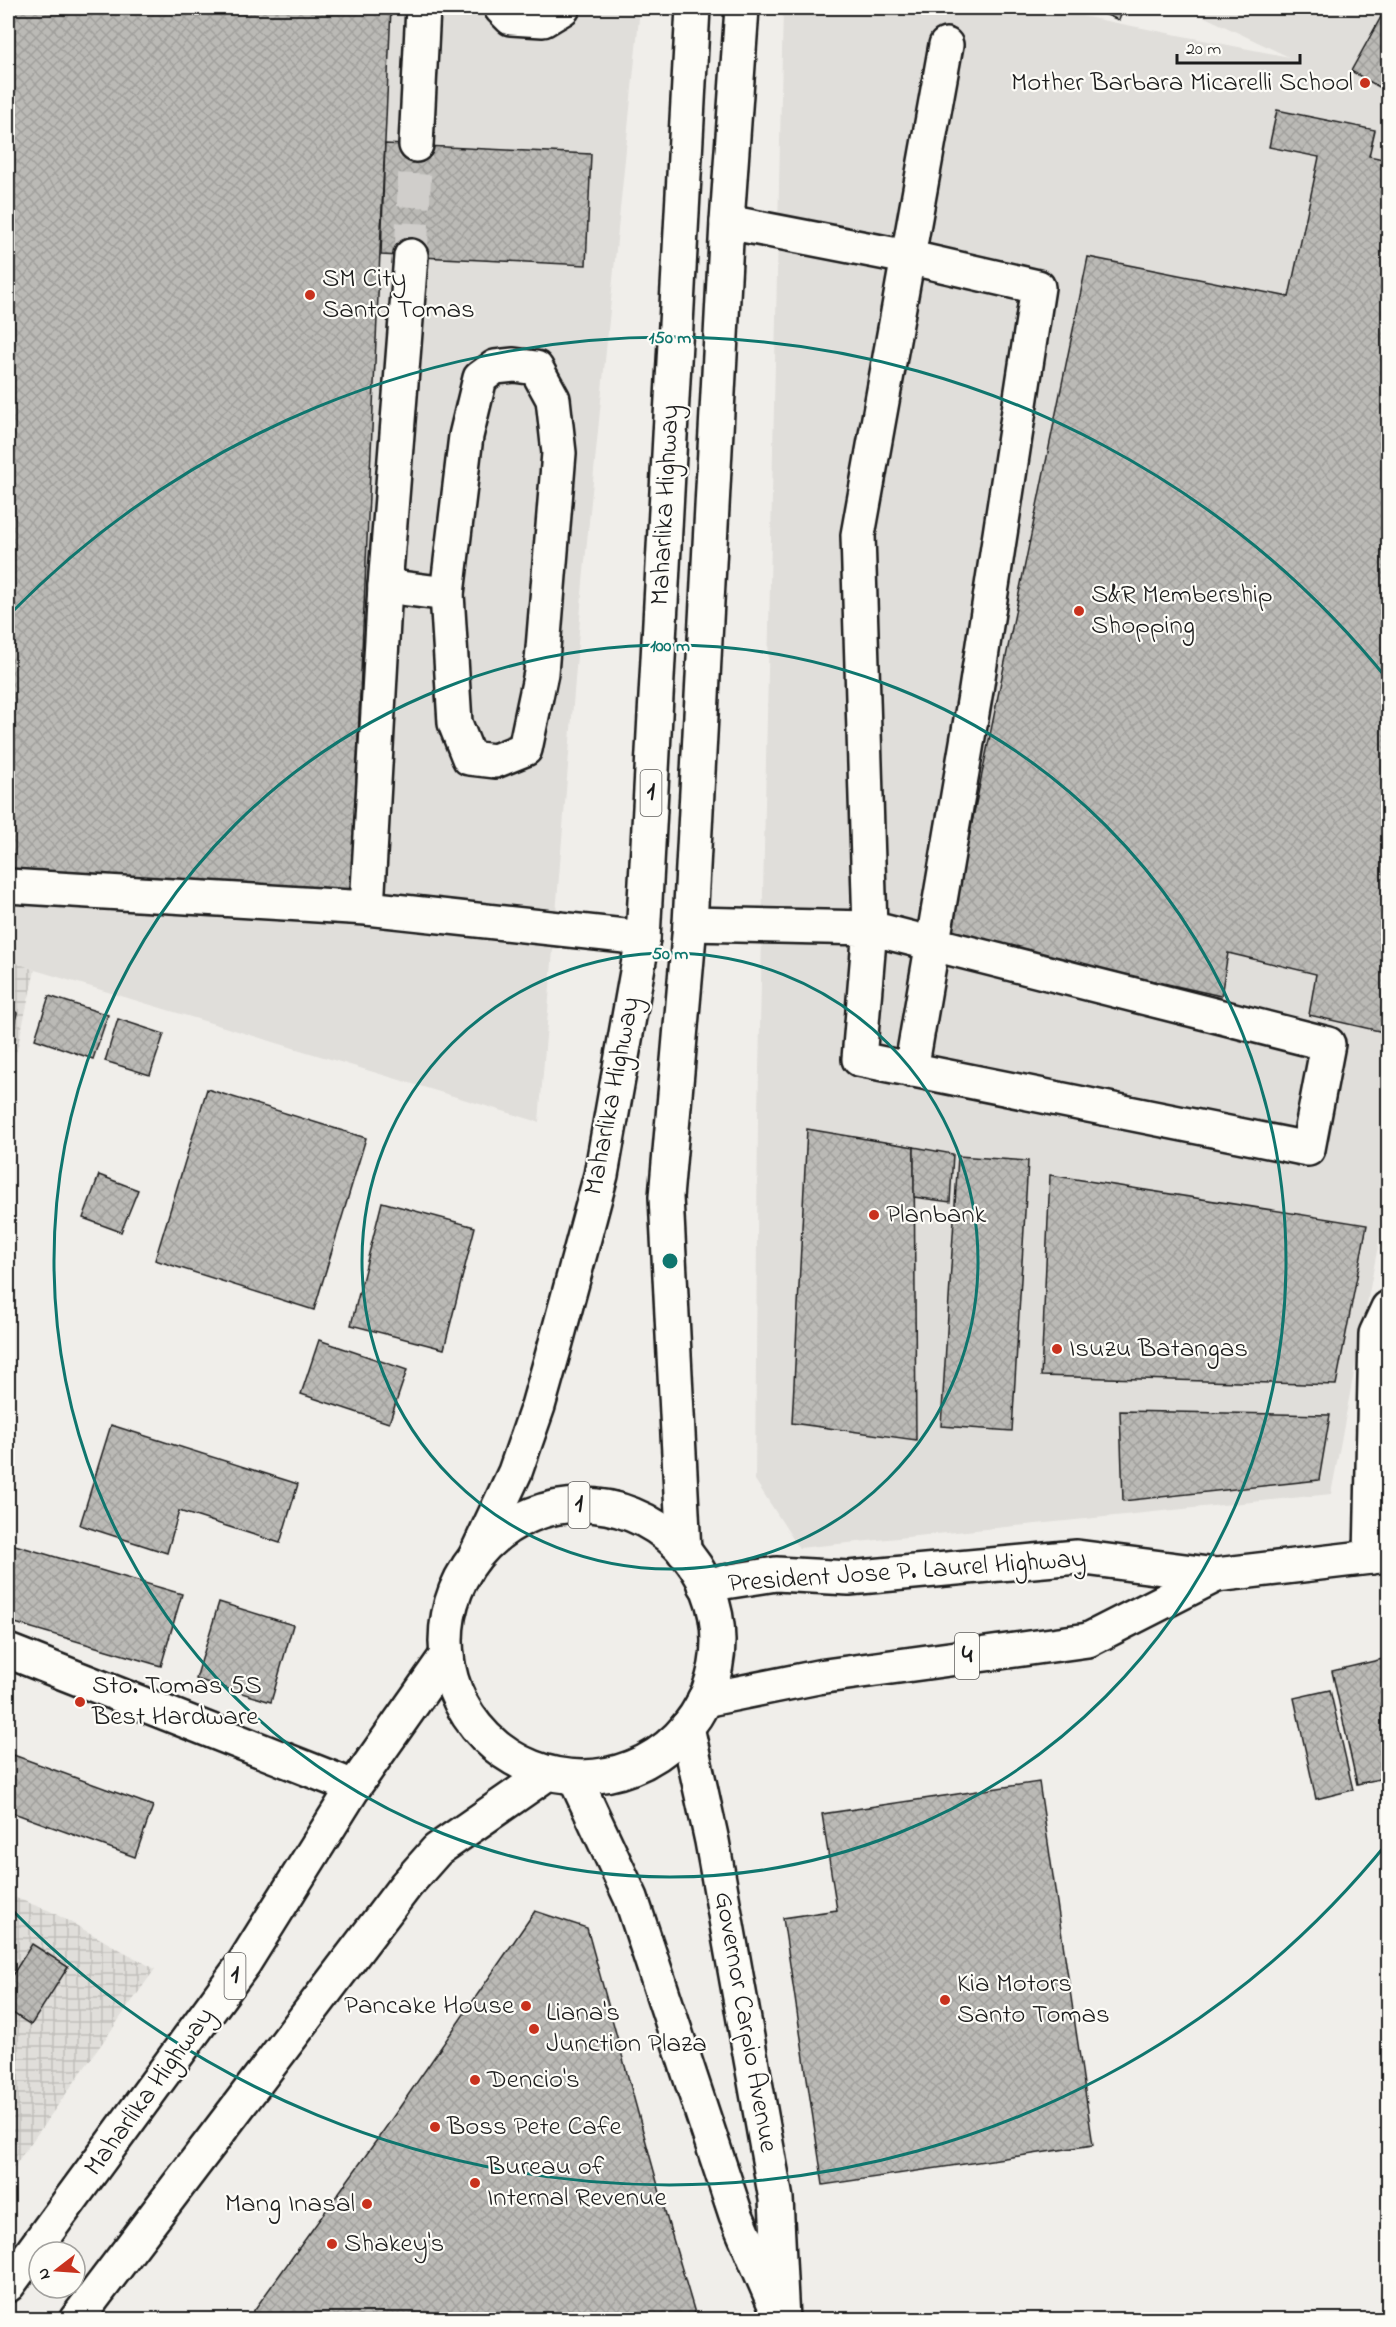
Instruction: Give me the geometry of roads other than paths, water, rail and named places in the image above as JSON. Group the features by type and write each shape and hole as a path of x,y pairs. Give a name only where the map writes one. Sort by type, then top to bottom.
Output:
{"main road":[{"path":"416,145 423,8"},
{"path":"501,8 511,18 543,20 563,8"},
{"name":"Maharlika Highway","path":"477,1554 515,1472 538,1406 555,1346 601,1175 643,938 693,8"},
{"name":"Maharlika Highway","path":"684,1552 666,1197 690,924 727,222 742,8"},
{"path":"690,924 870,928 1328,1044 1308,1149 859,1059 870,928 858,535 946,45"},
{"path":"727,222 907,257 1038,287 976,690 911,1070"},
{"path":"367,908 385,586 411,256"},
{"path":"514,365 536,368 553,399 559,453 541,673 525,749 495,761 469,758 455,723 447,594 466,436 480,378 495,367 514,365"},
{"path":"385,586 447,594"},
{"path":"8,886 367,908 643,938"},
{"path":"1380,1556 1376,1334 1389,1308"},
{"name":"1","path":"567,1505 589,1505 610,1508 640,1518 661,1531 684,1552 705,1585 714,1611 717,1643 715,1667 704,1700 687,1727 672,1743 656,1756 634,1767 607,1776 562,1775 514,1759 480,1731 471,1720 450,1677 447,1655 448,1617 463,1575 477,1554 506,1527 545,1510 567,1505"},
{"name":"President Jose P. Laurel Highway","path":"705,1585 776,1574 849,1578 1077,1557 1216,1575 1380,1556"},
{"name":"President Jose P. Laurel Highway","path":"704,1700 818,1677 1088,1640 1216,1575"},
{"path":"8,1651 354,1788"},
{"name":"Maharlika Highway","path":"8,2285 244,1963 354,1788 447,1655"},
{"name":"Governor Carpio Avenue","path":"687,1727 712,1841 776,2199 782,2319"},
{"path":"76,2319 406,1885 437,1850 562,1775"},
{"name":"Governor Carpio Avenue","path":"562,1775 631,1898 736,2216 782,2319"}],"tunnel":[{"path":"411,256 416,145"}],"place":[{"name":"Mother Barbara Micarelli School","path":"1365,83"},
{"name":"SM City Santo Tomas","path":"310,295"},
{"name":"S&R Membership Shopping","path":"1079,611"},
{"name":"Planbank","path":"874,1215"},
{"name":"Isuzu Batangas","path":"1057,1349"},
{"name":"Sto. Tomas 5S Best Hardware","path":"80,1702"},
{"name":"Kia Motors Santo Tomas","path":"945,2000"},
{"name":"Pancake House","path":"526,2006"},
{"name":"Liana's Junction Plaza","path":"534,2029"},
{"name":"Dencio's","path":"475,2080"},
{"name":"Boss Pete Cafe","path":"435,2127"},
{"name":"Bureau of Internal Revenue","path":"475,2183"},
{"name":"Mang Inasal","path":"367,2204"},
{"name":"Shakey's","path":"332,2244"}]}
